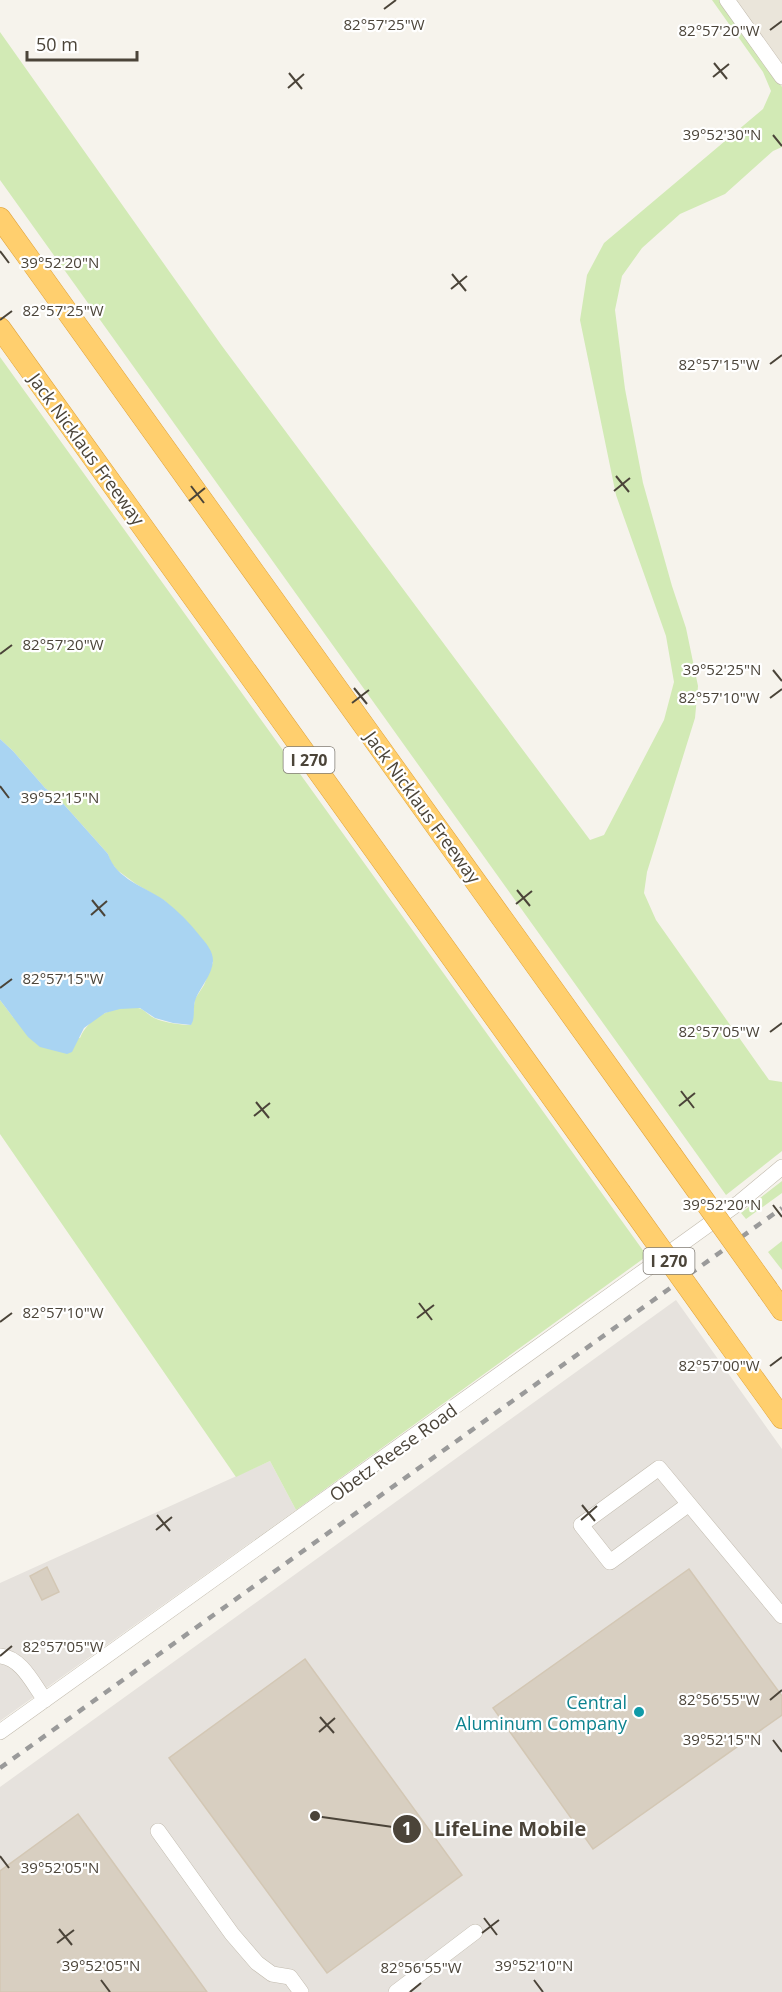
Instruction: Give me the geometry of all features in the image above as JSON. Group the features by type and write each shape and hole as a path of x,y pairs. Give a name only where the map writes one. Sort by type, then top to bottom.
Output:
{"highway":[{"name":"Jack Nicklaus Freeway","path":"0,218 782,1310"},
{"name":"Jack Nicklaus Freeway","path":"0,328 782,1419"}],"street":[{"path":"727,0 782,77"},
{"name":"Obetz Reese Road","path":"0,1732 740,1202 782,1167"},
{"path":"684,1498 610,1562 581,1525 659,1468 684,1498 782,1616"},
{"path":"0,1656 8,1657 18,1663 45,1700"},
{"path":"158,1831 232,1934 251,1956 272,1974 290,1977 302,1992"},
{"path":"396,1992 475,1932"}],"shaded area":[{"path":"720,0 782,0 782,87"},
{"path":"676,1300 782,1449 782,1992 0,1992 0,1787"},
{"path":"270,1461 296,1510 0,1721 0,1583"}],"green space":[{"path":"712,0 720,0 782,87 782,147 773,151 725,194 680,214 642,248 622,276 615,310 625,389 643,483 686,628 698,686 695,718 647,872 644,893 656,920 769,1080 782,1082 782,1151 726,1195 0,180 0,32 222,346 590,840 604,835 664,720 674,682 666,636 616,495 580,320 587,275 604,243 763,109 771,91 763,72"},
{"path":"0,357 647,1256 296,1510 270,1461 236,1477 0,1134 0,1000 13,1017 80,1038 84,1030 96,1018 121,1008 138,1008 161,1021 191,1025 195,999 204,985 213,962 165,901 117,870 108,854 59,799 45,788 0,739"},
{"path":"782,1181 782,1193 746,1219 741,1213"},
{"path":"782,1241 782,1270 768,1252"}],"water":[{"path":"0,739 45,788 59,799 108,854 117,870 132,882 169,904 207,944 213,961 196,998 191,1025 155,1018 140,1008 120,1009 105,1013 84,1028 72,1052 67,1054 40,1047 28,1037 0,1000"}],"building":[{"path":"47,1567 59,1592 42,1600 30,1576"},
{"name":"Central Aluminum Company","path":"689,1569 782,1696 782,1715 593,1849 493,1708"},
{"path":"305,1659 462,1875 327,1973 169,1758"},
{"path":"78,1814 207,1992 0,1992 0,1871"}],"railway":[{"path":"0,1768 782,1208"}],"place":[{"name":"Central Aluminum Company","path":"639,1712"},
{"name":"LifeLine Mobile","path":"315,1816"}]}
